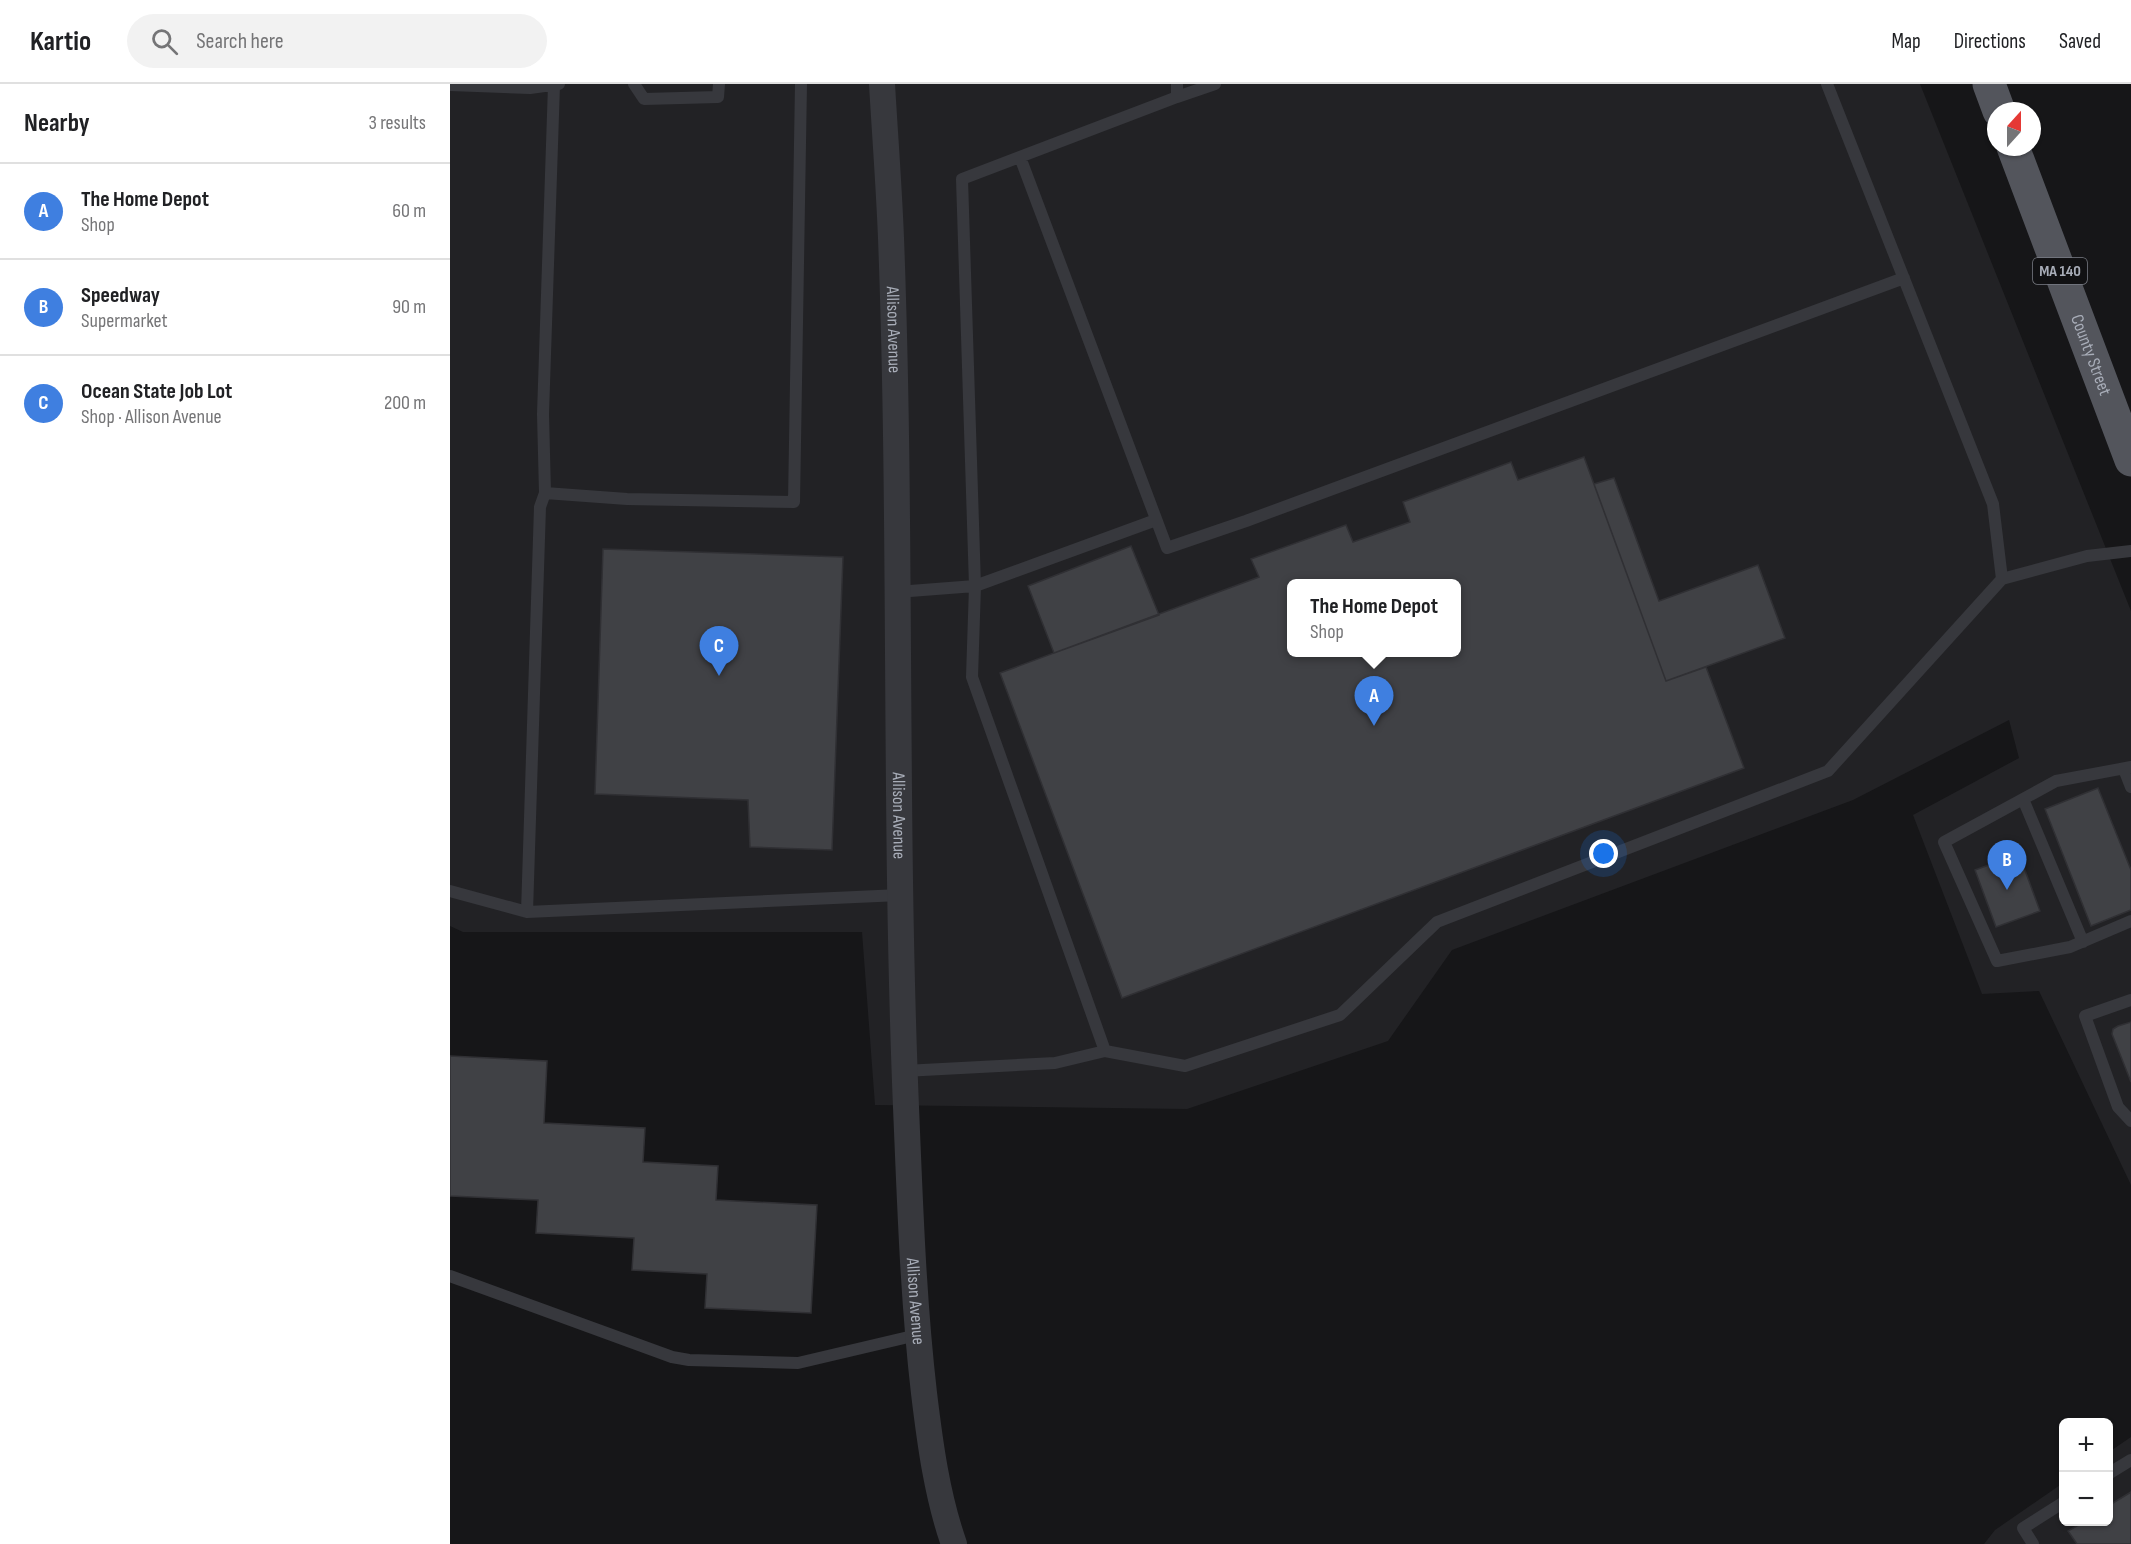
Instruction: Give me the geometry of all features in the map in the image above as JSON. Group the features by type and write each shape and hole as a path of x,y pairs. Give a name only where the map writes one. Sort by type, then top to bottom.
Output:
{"main road":[{"path":"1989,84 1996,102"},
{"name":"County Street","path":"2016,156 2131,460"}],"street":[{"name":"Allison Avenue","path":"882,84 891,237 904,1071 917,1335 928,1429 945,1518 954,1544"}],"lane":[{"path":"450,85 530,88 559,84"},
{"path":"634,84 644,99 718,97 719,84"},
{"path":"545,493 627,499 794,502 801,84"},
{"path":"1177,84 1178,97"},
{"path":"1105,1051 972,677 975,586 962,179 1215,84"},
{"path":"1827,84 1993,504 2002,579"},
{"path":"527,912 540,507 545,493 543,414 554,85"},
{"path":"1020,157 1167,548 1246,521 1904,278"},
{"path":"897,592 975,586 1156,520"},
{"path":"904,1071 1055,1063 1105,1051 1185,1066 1340,1015 1437,922 1828,771 2002,579 2087,556 2131,551"},
{"path":"2131,787 2128,768 2056,781 1944,842 1997,961 2070,947 2131,921"},
{"path":"2023,799 2083,942"},
{"path":"450,891 527,912 900,895"},
{"path":"2131,1000 2085,1016 2118,1107 2131,1121"},
{"path":"2118,1107 2131,1103"},
{"path":"450,1276 672,1357 689,1360 798,1363 917,1335"},
{"path":"2112,1472 2131,1460"},
{"path":"2032,1544 2023,1528 2059,1505"}],"shaded area":[{"path":"450,84 1920,84 2131,611 2131,1185 2039,991 1982,994 1913,815 2019,758 2009,720 1853,800 1452,950 1388,1041 1187,1109 875,1105 862,932 463,932 450,926"},
{"path":"2131,1437 2131,1544 1984,1544 1995,1530 2059,1486 2059,1526 2113,1526 2113,1449"}],"building":[{"path":"1584,457 1666,681 1706,667 1744,768 1122,998 1000,673 1259,577 1251,559 1346,525 1353,542 1410,522 1403,502 1511,462 1518,480"},
{"path":"1614,478 1659,601 1758,565 1785,638 1666,681 1594,484"},
{"path":"1131,546 1159,615 1054,653 1028,586"},
{"path":"603,549 843,557 832,850 750,847 748,800 595,794"},
{"path":"2098,788 2131,870 2131,910 2091,926 2045,809"},
{"path":"2019,854 2040,911 1996,927 1975,870"},
{"path":"2131,1022 2131,1082 2112,1034 2113,1029"},
{"path":"450,1056 547,1061 544,1123 645,1128 643,1162 718,1166 716,1200 817,1205 811,1313 705,1308 707,1274 632,1270 634,1238 536,1233 538,1200 450,1196"},
{"path":"2131,1492 2131,1544 2077,1544 2068,1531 2077,1526 2113,1526 2113,1503"}],"place":[{"name":"Ocean State Job Lot","path":"719,676"},
{"name":"The Home Depot","path":"1374,726"},
{"name":"Speedway","path":"2007,890"}]}
